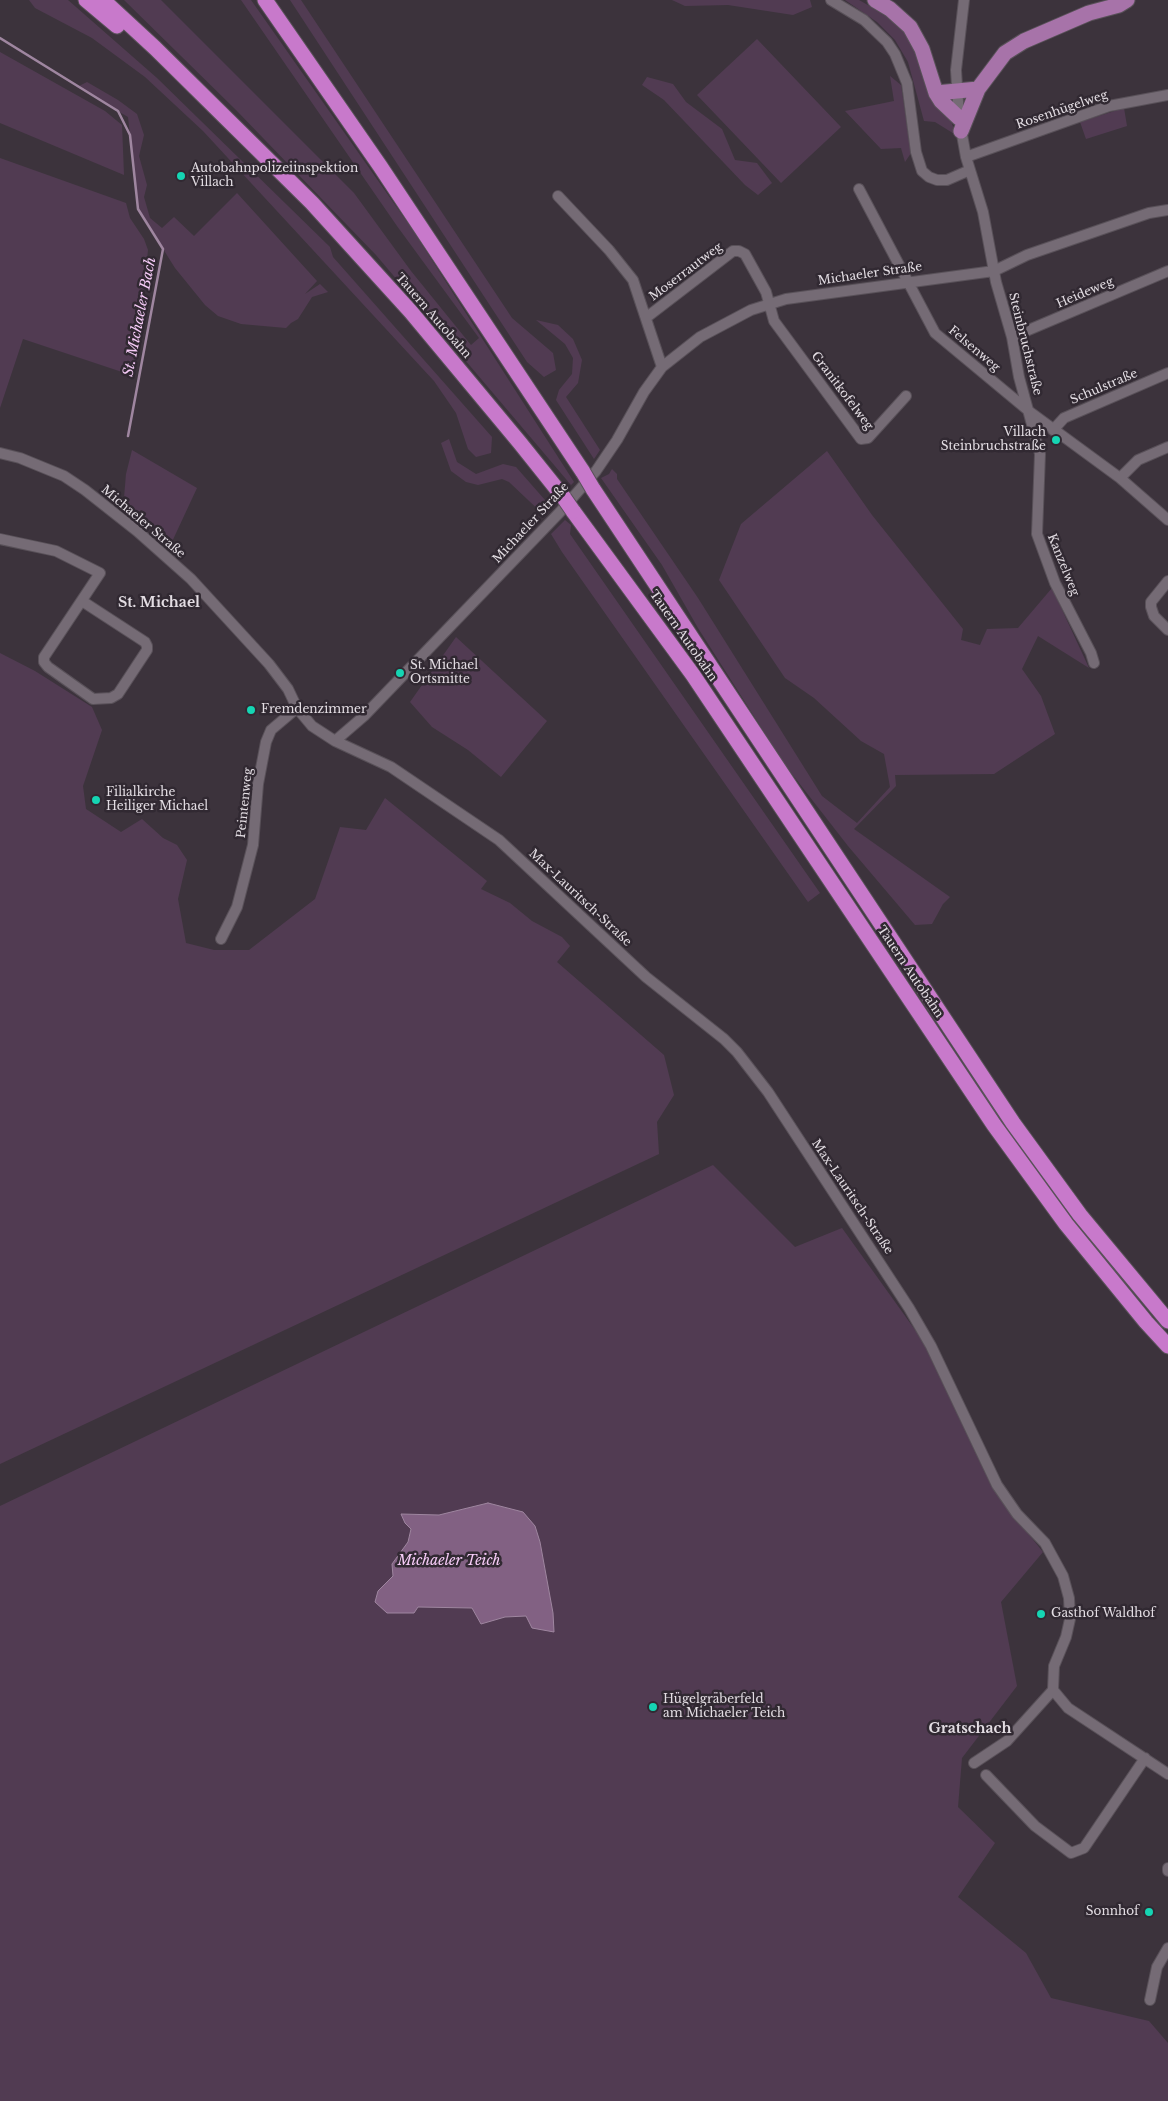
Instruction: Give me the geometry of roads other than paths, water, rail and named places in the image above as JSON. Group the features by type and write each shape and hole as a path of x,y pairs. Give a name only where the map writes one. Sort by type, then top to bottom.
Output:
{"highway":[{"path":"86,0 128,34 155,48"},
{"name":"Tauern Autobahn","path":"103,0 155,48 312,203 411,312 564,498 693,675 994,1125 1066,1224 1168,1346"},
{"name":"Tauern Autobahn","path":"266,0 309,61 583,472 1012,1123 1080,1215 1168,1321"},
{"path":"278,0 304,40 309,61"}],"main road":[{"path":"875,0 901,17 916,36 936,92 941,102 960,124 978,89 1005,53 1024,41 1088,13 1118,5 1127,0"},
{"path":"936,92 978,89"}],"street":[{"path":"831,0 864,20 878,32 895,54 907,84 916,152 922,171 936,180 947,180 970,170"},
{"name":"Steinbruchstraße","path":"964,0 956,70 960,124 966,157 983,212 994,270 1012,337 1019,377 1030,412 1120,478 1168,520"},
{"name":"Rosenhügelweg","path":"966,157 1109,106 1168,96"},
{"name":"Felsenweg","path":"859,189 935,333 1030,412"},
{"name":"Moserrautweg","path":"558,196 609,250 633,280 647,317 662,367"},
{"name":"Michaeler Straße","path":"0,453 20,458 64,476 137,531 191,580 269,664 288,689 297,708 319,732 335,740 364,716 560,512 596,471 617,440 644,392 662,367 700,337 735,317 769,304 805,296 994,270 1027,255 1149,213 1168,210"},
{"name":"Moserrautweg","path":"647,317 733,251 740,250 745,254 766,292 769,304"},
{"name":"Heideweg","path":"1012,337 1168,271"},
{"name":"Granitkofelweg","path":"769,304 774,321 861,439 868,438 906,396"},
{"name":"Schulstraße","path":"1053,430 1064,418 1168,373"},
{"name":"Kanzelweg","path":"1030,412 1040,454 1037,534 1055,583 1091,653 1094,663"},
{"path":"1120,478 1138,460 1168,447"},
{"path":"0,539 56,551 100,573 44,656 44,662 48,667 93,699 111,698 118,694 147,650 147,646 145,642 82,601"},
{"path":"1168,581 1151,602 1151,607 1154,616 1168,630"},
{"name":"Peintenweg","path":"221,939 237,907 253,845 258,784 266,742 271,730 297,708"},
{"name":"Max-Lauritsch-Straße","path":"335,740 391,767 499,840 646,977 724,1039 757,1077 909,1308 931,1346 998,1484 1017,1514 1045,1543 1063,1576 1069,1598 1070,1619 1066,1637 1054,1666 1053,1690"},
{"path":"974,1763 1008,1741 1053,1690 1068,1708 1168,1774"},
{"path":"986,1775 1036,1826 1071,1853 1084,1848 1145,1758"},
{"path":"1150,2000 1157,1967 1168,1948"}],"water":[{"name":"Michaeler Teich","path":"488,1503 523,1512 535,1526 540,1542 553,1613 554,1632 532,1628 526,1616 505,1617 481,1624 472,1608 418,1607 414,1613 387,1613 375,1602 378,1591 393,1576 392,1564 408,1542 411,1529 405,1523 401,1514 439,1515"}],"waterway":[{"name":"St. Michaeler Bach","path":"0,38 118,111 130,135 138,209 163,249 128,436"}],"place":[{"name":"Autobahnpolizeiinspektion Villach","path":"181,176"},
{"name":"Villach Steinbruchstraße","path":"1056,440"},
{"name":"St. Michael Ortsmitte","path":"400,673"},
{"name":"Fremdenzimmer","path":"251,710"},
{"name":"Filialkirche Heiliger Michael","path":"96,800"},
{"name":"Gasthof Waldhof","path":"1041,1614"},
{"name":"Hügelgräberfeld am Michaeler Teich","path":"653,1707"},
{"name":"Sonnhof","path":"1149,1912"}],"district":[{"name":"St. Michael","path":"159,603"},
{"name":"Gratschach","path":"970,1729"}]}
